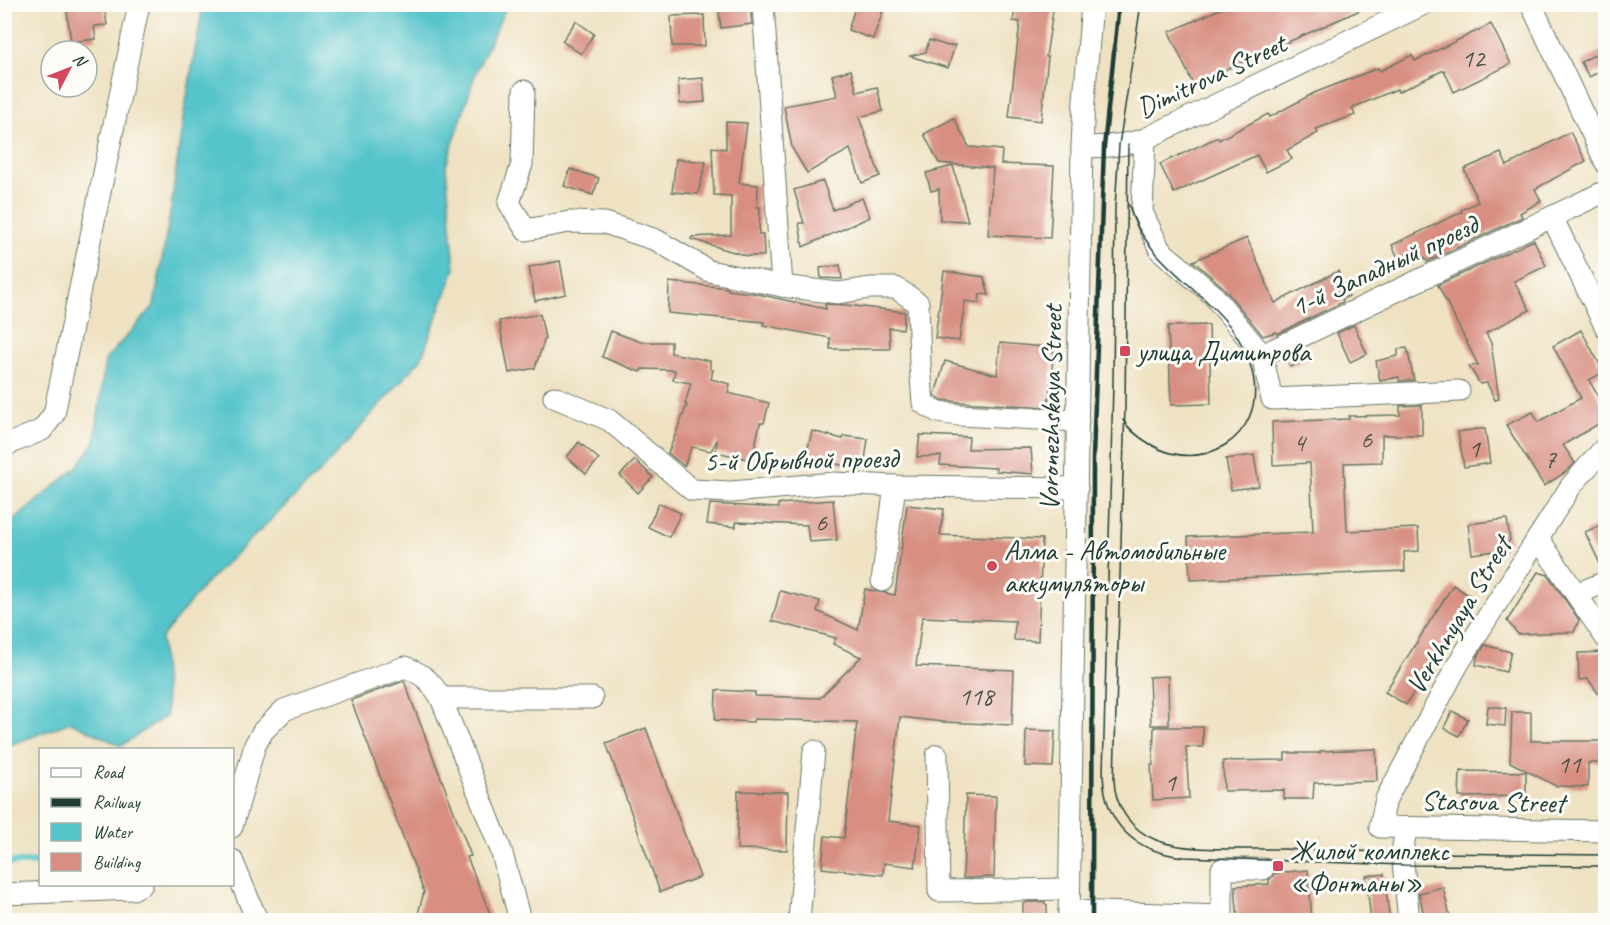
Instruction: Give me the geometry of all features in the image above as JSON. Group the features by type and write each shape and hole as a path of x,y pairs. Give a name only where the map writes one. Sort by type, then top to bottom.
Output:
{"street":[{"path":"4,446 42,430 54,414 138,4"},
{"path":"763,4 782,286"},
{"name":"Voronezhskaya Street","path":"1069,916 1082,147 1092,4"},
{"name":"Dimitrova Street","path":"1082,147 1128,144 1145,139 1424,4"},
{"path":"1531,4 1605,163"},
{"path":"524,91 522,164 509,203 525,230 569,222 605,223 656,240 709,271 782,286 838,293 870,288 896,288 918,303 924,403 938,412 1078,421"},
{"path":"1145,139 1142,212 1160,250 1212,294 1262,355 1272,399 1459,391"},
{"name":"1-й Западный проезд","path":"1262,355 1605,191"},
{"path":"1552,217 1605,328"},
{"name":"5-й Обрывной проезд","path":"554,397 609,420 692,490 731,492 834,483 1077,488"},
{"name":"Verkhnyaya Street","path":"1380,826 1386,799 1458,664 1571,486 1605,446"},
{"path":"882,581 896,486"},
{"path":"1538,538 1605,638"},
{"path":"1576,594 1605,582"},
{"path":"234,820 255,745 263,731 284,710 405,667 431,681 441,698 501,850 520,921"},
{"path":"441,698 592,698"},
{"path":"799,921 814,751"},
{"path":"937,755 939,891 1069,889"},
{"name":"Stasova Street","path":"1380,826 1605,831"},
{"path":"1406,828 1402,854 1409,921"},
{"path":"234,865 257,921"},
{"path":"1069,916 1222,916 1222,869 1263,869"},
{"path":"4,894 133,889 140,886"}],"water":[{"path":"203,5 507,5 476,72 446,166 455,269 421,359 322,470 205,584 161,638 167,715 121,746 71,722 5,747 5,528 77,467 95,442 105,360 154,306"}],"building":[{"path":"66,4 104,4 107,25 94,26 96,39 71,39"},
{"path":"718,4 750,4 752,24 721,28"},
{"path":"856,4 865,4 883,11 873,39 848,30"},
{"path":"1016,4 1054,4 1046,57 1048,57 1041,121 1009,117 1020,22 1013,21"},
{"path":"1231,4 1374,4 1193,84 1169,32"},
{"path":"704,15 705,46 672,46 671,16"},
{"path":"576,21 594,34 581,54 562,41"},
{"path":"1491,24 1511,64 1454,92 1444,70 1398,92 1397,89 1352,108 1355,115 1316,129 1318,133 1287,150 1292,159 1266,172 1257,155 1174,193 1160,164 1218,137 1219,140 1268,114 1270,117 1314,93 1378,68 1380,71 1412,55 1415,61"},
{"path":"929,40 948,46 955,45 948,68 910,56 926,52"},
{"path":"1605,49 1605,69 1589,77 1581,62"},
{"path":"851,70 857,92 877,87 883,111 859,117 880,176 862,183 850,149 807,173 792,148 784,106 837,96 832,75"},
{"path":"703,78 705,102 680,104 678,80"},
{"path":"954,118 969,147 1002,150 1001,164 1054,166 1050,238 988,235 993,168 939,163 924,134"},
{"path":"726,122 747,123 739,183 758,185 759,234 763,234 764,256 747,256 691,239 692,237 731,235 731,196 714,195 712,147 726,149"},
{"path":"1570,132 1586,161 1535,189 1541,201 1520,213 1522,217 1427,262 1425,257 1403,268 1392,245 1478,202 1464,169 1501,153 1507,166"},
{"path":"676,159 706,162 698,194 672,192"},
{"path":"953,166 968,221 940,220 939,189 931,191 926,173"},
{"path":"570,169 599,178 593,195 564,186"},
{"path":"823,181 833,210 862,198 870,217 803,247 799,223 804,223 794,190"},
{"path":"1247,238 1275,303 1338,271 1349,296 1342,299 1343,302 1277,334 1276,332 1263,336 1222,286 1193,261"},
{"path":"1534,240 1546,266 1514,281 1530,310 1486,333 1491,343 1499,399 1495,400 1487,383 1480,384 1469,366 1478,365 1438,285"},
{"path":"560,261 566,294 535,301 529,267"},
{"path":"840,265 842,279 821,278 820,268"},
{"path":"944,271 984,277 989,295 980,294 979,303 965,301 959,341 935,338"},
{"path":"669,282 728,288 728,290 753,293 826,309 825,304 905,312 903,329 889,328 890,349 830,349 830,338 763,325 764,322 668,313"},
{"path":"540,314 545,338 535,368 509,373 499,321"},
{"path":"1209,325 1211,404 1171,405 1168,326"},
{"path":"1354,325 1367,354 1350,362 1337,333"},
{"path":"1581,330 1604,372 1589,380 1605,409 1605,420 1563,445 1575,463 1566,472 1544,486 1506,425 1533,412 1538,422 1581,398 1553,346"},
{"path":"611,331 641,342 671,342 671,353 710,361 710,369 713,370 711,379 730,384 728,393 769,403 764,423 760,423 752,460 716,452 717,440 711,451 692,447 684,466 668,453 687,405 685,404 691,383 673,380 675,370 642,369 640,372 602,357"},
{"path":"1000,343 1054,348 1048,407 959,402 942,400 935,395 945,361 997,375"},
{"path":"1407,348 1414,380 1399,381 1399,377 1380,381 1376,361 1398,356 1398,349"},
{"path":"1304,349 1308,360 1290,367 1286,358"},
{"path":"1422,405 1422,435 1382,435 1382,462 1344,463 1347,531 1418,528 1419,551 1404,552 1405,571 1190,580 1188,537 1313,532 1310,463 1273,465 1272,422 1400,415 1400,406"},
{"path":"1485,429 1490,463 1464,467 1458,432"},
{"path":"812,431 843,439 844,436 868,439 864,467 841,465 806,456"},
{"path":"920,435 969,437 968,449 1031,448 1033,474 996,471 996,468 940,465 941,456 917,457"},
{"path":"579,442 599,459 586,474 567,457"},
{"path":"1254,455 1259,486 1231,490 1226,459"},
{"path":"635,460 653,477 638,493 620,475"},
{"path":"833,500 837,540 809,542 807,525 736,522 736,527 707,524 710,504 778,508 778,504"},
{"path":"659,503 681,513 669,537 648,527"},
{"path":"907,505 944,509 940,535 1042,539 1038,641 1014,640 1015,621 922,617 916,666 1014,670 1012,725 943,722 900,717 888,821 921,825 915,867 884,863 883,875 822,868 825,836 844,838 857,722 715,720 716,690 755,692 755,696 820,698 861,657 833,644 836,638 772,621 780,591 820,601 817,611 858,630 865,589 895,595"},
{"path":"1507,519 1510,540 1503,550 1472,554 1468,524"},
{"path":"1605,523 1605,570 1603,570 1585,532"},
{"path":"1538,572 1548,575 1579,620 1574,632 1518,634 1507,621"},
{"path":"1453,585 1473,598 1406,705 1385,692"},
{"path":"1485,645 1511,652 1506,672 1476,665 1477,657"},
{"path":"1605,652 1605,703 1588,679 1579,680 1578,653"},
{"path":"1168,676 1169,725 1151,725 1149,677"},
{"path":"404,681 471,856 467,857 493,921 416,921 424,892 351,700"},
{"path":"1488,706 1506,708 1505,726 1486,724"},
{"path":"1452,711 1468,719 1459,736 1444,728"},
{"path":"1512,712 1531,712 1531,741 1605,741 1605,763 1588,763 1588,787 1556,786 1510,762"},
{"path":"1154,727 1203,727 1203,747 1186,747 1189,798 1153,800 1151,765 1153,765"},
{"path":"646,728 700,877 660,892 606,743"},
{"path":"1026,730 1055,731 1053,767 1025,766"},
{"path":"1376,749 1377,781 1314,783 1313,799 1284,799 1284,790 1224,791 1223,761 1285,760 1285,753"},
{"path":"1460,771 1526,772 1526,796 1459,797"},
{"path":"738,791 788,792 787,850 737,849"},
{"path":"966,795 996,796 994,877 963,878"},
{"path":"1308,870 1312,921 1238,921 1235,886 1269,884 1269,880 1275,873"},
{"path":"1384,874 1390,921 1371,921 1366,876"},
{"path":"1443,887 1451,921 1425,921 1419,893"},
{"path":"1045,902 1047,921 1023,921 1023,904"}],"waterway":[{"path":"4,863 39,862"}],"tram line":[{"path":"1141,4 1119,145 1115,208 1103,775 1105,793 1117,822 1126,833 1151,849 1184,857 1403,865 1606,866"},
{"path":"1128,144 1125,406 1114,780 1117,799 1126,816 1147,836 1184,847 1606,855"},
{"path":"1123,420 1142,439 1170,453 1189,455 1208,453 1225,445 1240,433 1250,416 1254,397 1253,375 1244,349 1230,326 1154,250 1139,229 1129,205"}],"railway":[{"path":"1092,920 1093,459 1104,147 1119,4"}],"place":[{"name":"улица Димитрова","path":"1125,351"},
{"name":"Алма - Автомобильные аккумуляторы","path":"992,566"},
{"name":"Жилой комплекс «Фонтаны»","path":"1278,866"}]}
